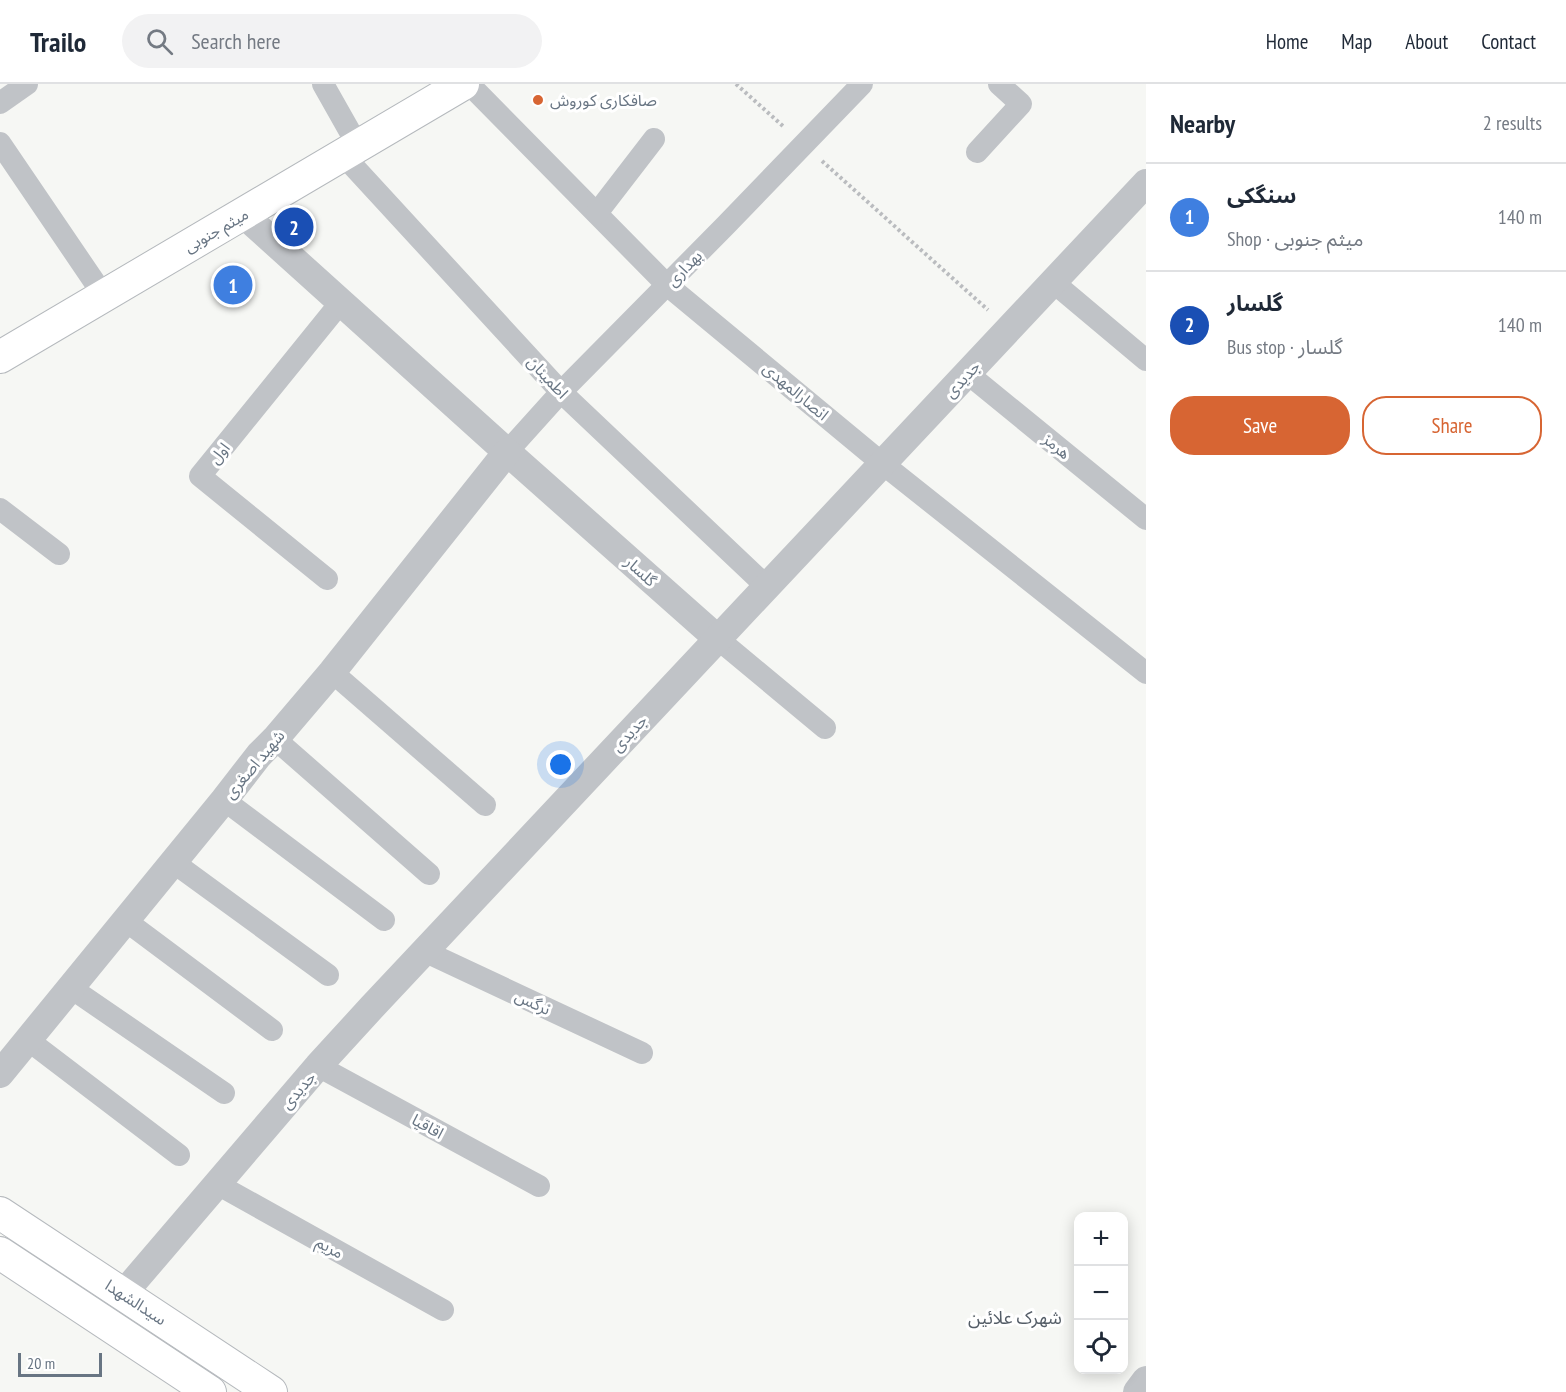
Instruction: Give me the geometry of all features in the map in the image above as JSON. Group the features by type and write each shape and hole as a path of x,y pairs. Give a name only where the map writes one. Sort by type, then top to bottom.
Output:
{"main road":[{"name":"میثم جنوبی","path":"0,357 463,84"},
{"name":"سیدالشهدا","path":"0,1214 271,1392"},
{"name":"سیدالشهدا","path":"0,1253 210,1392"}],"street":[{"path":"0,103 27,84"},
{"name":"اطمینان","path":"323,84 351,151 561,392 766,587"},
{"name":"انصارالمهدی","path":"469,84 668,285 884,464 1146,673"},
{"name":"بهداری","path":"507,452 561,392 862,84"},
{"path":"977,152 1021,104 999,84"},
{"path":"597,213 654,139"},
{"path":"0,143 104,296"},
{"name":"جدیدی","path":"123,1294 318,1066 1146,183"},
{"name":"گلسار","path":"243,214 718,639"},
{"path":"1053,282 1146,360"},
{"name":"اول","path":"327,579 200,476 341,302"},
{"name":"هرمز","path":"967,373 1146,519"},
{"name":"شهید اصغری","path":"0,1074 225,800 259,755 332,672 507,452"},
{"path":"0,509 59,554"},
{"path":"718,639 825,728"},
{"path":"332,672 485,805"},
{"path":"275,739 429,874"},
{"path":"225,800 384,920"},
{"path":"173,862 328,975"},
{"path":"126,921 272,1030"},
{"name":"نرگس","path":"424,951 642,1053"},
{"path":"71,988 224,1092"},
{"path":"28,1040 179,1155"},
{"name":"اقاقیا","path":"318,1066 539,1186"},
{"name":"مریم","path":"217,1184 443,1310"},
{"path":"1137,1392 1146,1380"}],"path":[{"path":"736,84 1009,329"}],"place":[{"name":"صافکاری کوروش","path":"538,100"},
{"name":"گلسار","path":"294,227"},
{"name":"سنگکی","path":"233,285"}],"district":[{"name":"شهرک علائین","path":"1015,1317"}]}
